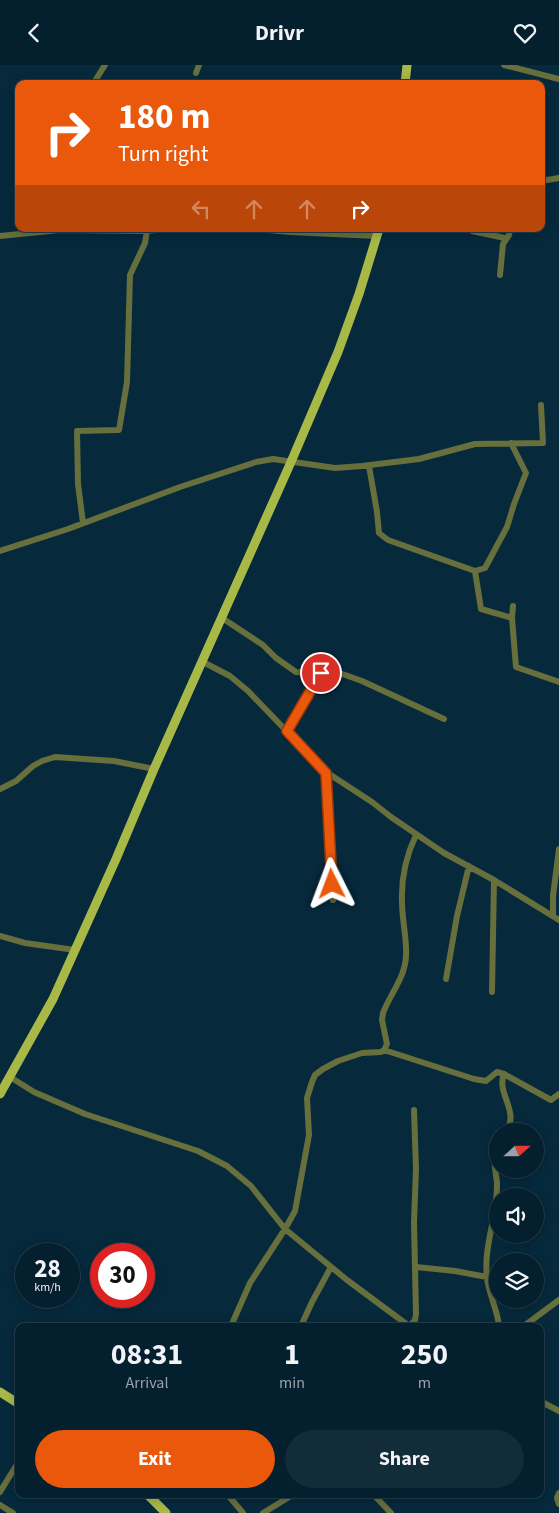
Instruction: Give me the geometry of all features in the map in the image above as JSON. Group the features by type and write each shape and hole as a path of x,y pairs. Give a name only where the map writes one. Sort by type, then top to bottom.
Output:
{"main road":[{"path":"405,80 407,65"},
{"path":"0,1094 53,999 291,462 338,352 378,233"},
{"path":"0,1392 15,1401"},
{"path":"151,1498 166,1513"}],"street":[{"path":"95,80 105,65"},
{"path":"196,73 199,65"},
{"path":"504,65 559,79"},
{"path":"545,180 559,178"},
{"path":"0,236 40,232"},
{"path":"83,523 78,484 77,431 119,430 127,382 130,275 145,243 147,232"},
{"path":"290,232 378,233"},
{"path":"477,232 505,238"},
{"path":"500,275 503,244 510,232"},
{"path":"0,551 256,462 273,459 335,468 419,459 475,444 543,443 541,405"},
{"path":"369,465 379,533 388,540 475,571 485,568 507,527 526,473 511,443"},
{"path":"475,571 481,609 512,618"},
{"path":"513,605 512,618 516,667 559,682"},
{"path":"222,618 262,645 296,672 321,673 334,671 444,719"},
{"path":"202,662 230,676 248,691 326,773 372,802 416,835 556,918"},
{"path":"287,731 321,673"},
{"path":"0,789 16,781 37,763 55,757 114,761 154,769"},
{"path":"326,773 334,900"},
{"path":"384,1050 387,1044 382,1020 383,1013 399,983 406,957 402,901 409,850 416,835"},
{"path":"556,918 553,896 559,849"},
{"path":"446,979 456,916 469,867"},
{"path":"492,992 494,880"},
{"path":"0,935 25,943 75,950"},
{"path":"231,1323 250,1283 295,1211 309,1135 307,1098 315,1075 323,1069 338,1061 362,1053 384,1050 474,1079 486,1081 497,1073 504,1074 551,1100 559,1094"},
{"path":"504,1074 502,1078 511,1114 511,1123"},
{"path":"10,1077 34,1092 85,1114 211,1157 239,1175 251,1186 285,1229 331,1267 405,1323"},
{"path":"412,1323 415,1320 416,1314 414,1110"},
{"path":"496,1178 496,1203 489,1239 487,1277 496,1306 499,1323"},
{"path":"303,1323 331,1267"},
{"path":"416,1267 487,1277"},
{"path":"528,1323 559,1301"},
{"path":"544,1403 559,1411"},
{"path":"0,1492 15,1468"},
{"path":"559,1493 559,1504"},
{"path":"230,1498 242,1513"},
{"path":"263,1513 287,1498"},
{"path":"377,1498 390,1513"},
{"path":"0,1505 13,1513"}],"route":[{"path":"321,673 287,731 326,773 332,884"}]}
